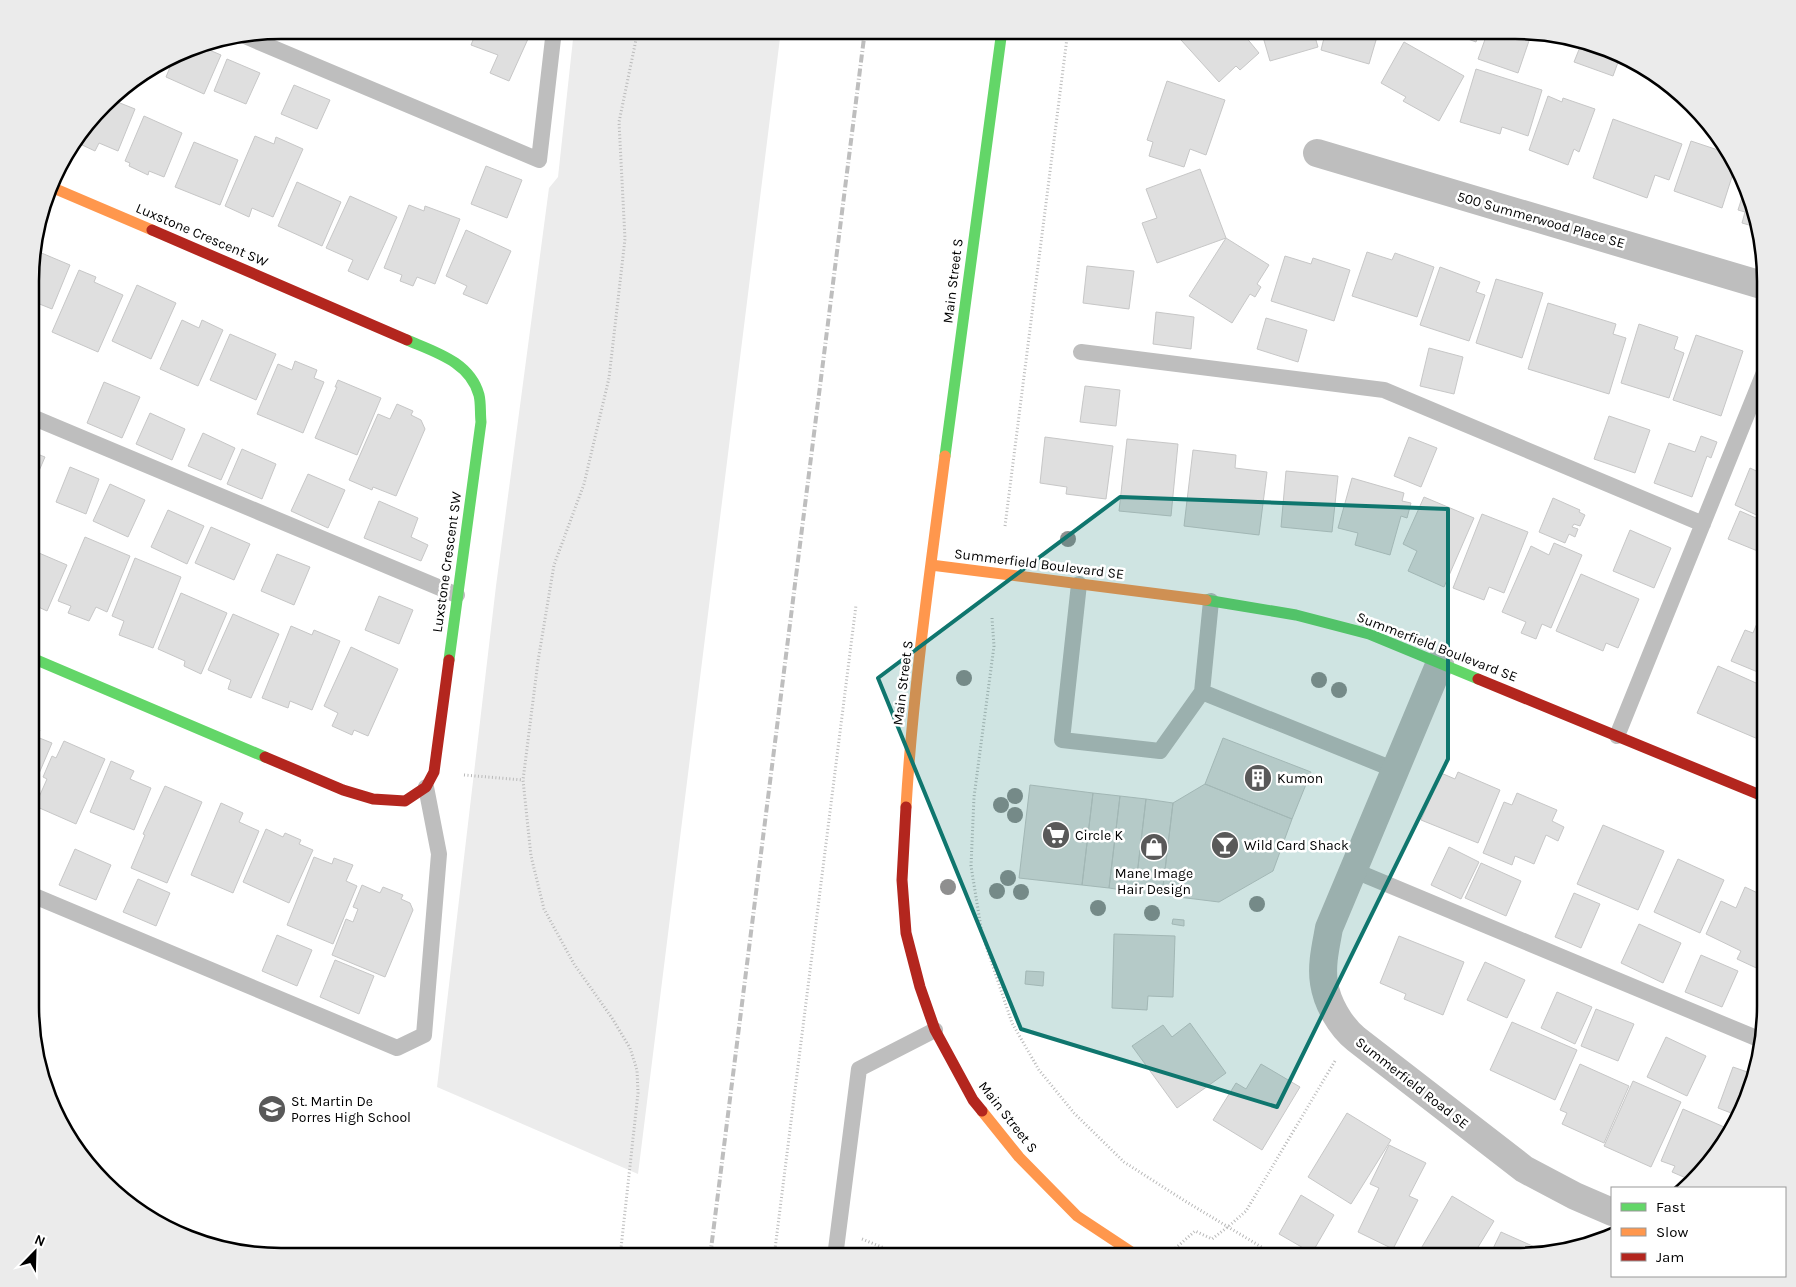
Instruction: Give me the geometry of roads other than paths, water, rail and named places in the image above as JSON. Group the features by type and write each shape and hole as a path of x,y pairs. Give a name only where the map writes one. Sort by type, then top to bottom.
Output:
{"street":[{"name":"Main Street S","path":"1001,39 931,566 909,761 902,880 906,933 920,987 935,1030 974,1100 1018,1157 1077,1216 1125,1248"},
{"name":"500 Summerwood Place SE","path":"1317,153 1757,283"},
{"name":"Luxstone Crescent SW","path":"39,661 343,790 373,799 405,801 426,787 434,772 481,422 479,395 471,376 450,358 57,189"},
{"name":"Summerfield Boulevard SE","path":"931,566 1211,601 1296,615 1360,632 1440,663 1757,794"},
{"name":"Summerfield Road SE","path":"1440,663 1329,928 1325,953 1324,983 1333,1010 1350,1035 1524,1169 1575,1196 1611,1212"}],"lane":[{"path":"255,40 539,160 553,39"},
{"path":"1081,352 1384,390 1703,524"},
{"path":"1617,736 1757,392"},
{"path":"39,420 458,595"},
{"path":"1079,584 1062,740 1160,751 1202,692 1211,601"},
{"path":"1202,692 1395,770"},
{"path":"39,898 397,1048 424,1035 439,854 426,787"},
{"path":"1353,870 1755,1037"},
{"path":"836,1248 859,1069 935,1030"}],"railway":[{"path":"711,1248 864,39"}],"place":[{"name":"Kumon","path":"1258,778"},
{"name":"Circle K","path":"1056,835"},
{"name":"Wild Card Shack","path":"1225,845"},
{"name":"Mane Image Hair Design","path":"1154,847"},
{"name":"St. Martin De Porres High School","path":"272,1109"}]}
